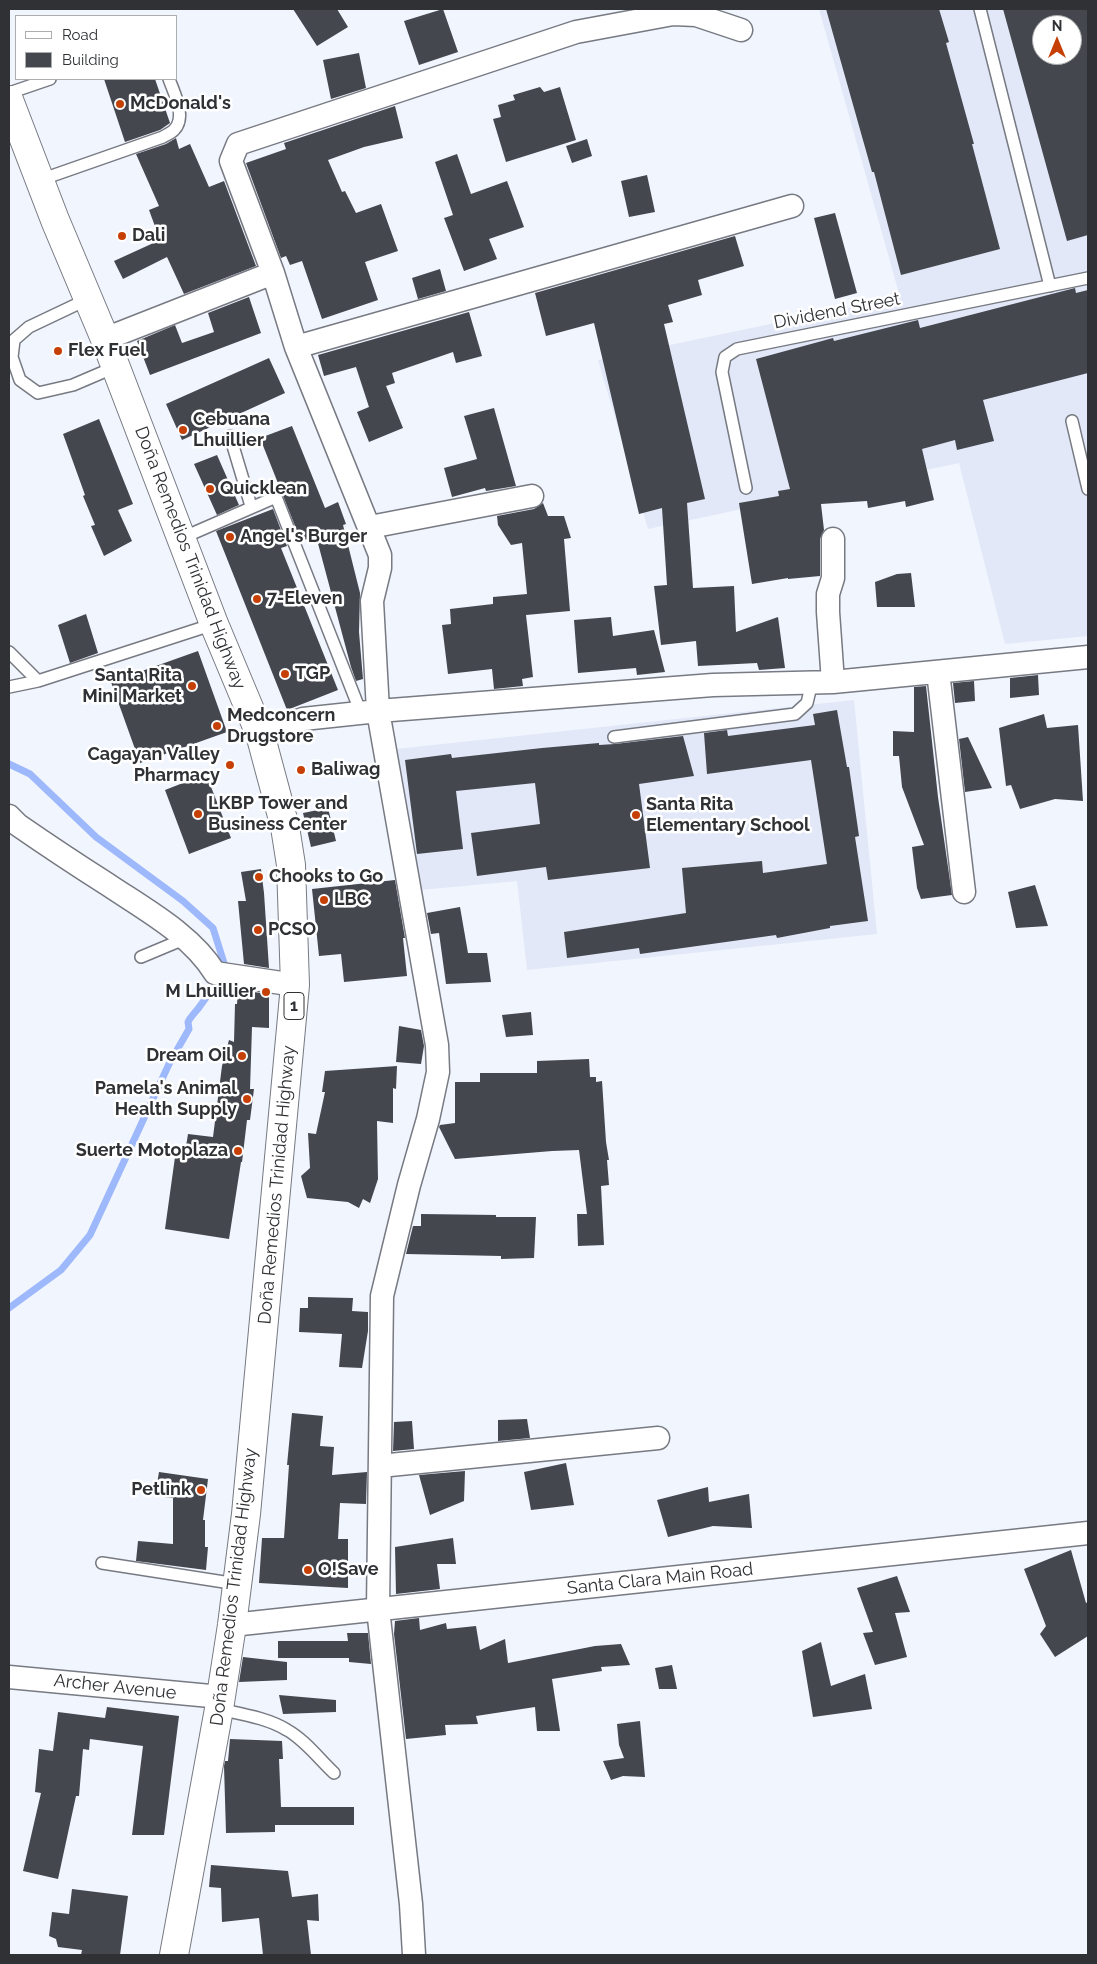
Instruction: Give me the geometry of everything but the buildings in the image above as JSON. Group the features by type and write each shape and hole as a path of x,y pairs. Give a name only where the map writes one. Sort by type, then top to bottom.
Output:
{"highway":[{"name":"Doña Remedios Trinidad Highway","path":"9,100 16,138 40,180 105,339 214,624 260,734 285,827 291,865 295,985 246,1514 220,1703 174,1955"}],"street":[{"path":"414,1955 411,1904 378,1609 382,1296 409,1185 428,1118 438,1072 437,1045 370,712 372,602 380,568 380,555 296,347 273,274 231,161 238,144 576,32 673,14 696,15 741,30"},
{"path":"296,347 792,206"},
{"path":"105,339 273,274"},
{"path":"370,527 532,496"},
{"path":"822,682 828,594 833,578 833,539"},
{"path":"260,734 303,719 370,712 713,685 822,682 1088,657"},
{"path":"938,672 964,892"},
{"path":"9,816 18,825 152,914 197,949 214,973 295,985"},
{"path":"380,1466 658,1438"},
{"name":"Santa Clara Main Road","path":"232,1624 1088,1533"},
{"name":"Archer Avenue","path":"9,1677 220,1703"}],"lane":[{"path":"980,9 1050,286"},
{"path":"9,93 47,80"},
{"path":"40,180 163,137 175,130 180,118 179,105 169,80"},
{"name":"Dividend Street","path":"746,488 722,372 725,357 737,349 1088,278"},
{"path":"88,298 29,326 14,340 12,357 20,380 38,392 73,385 115,367"},
{"path":"1072,420 1088,488"},
{"path":"230,436 251,506"},
{"path":"182,538 251,506 276,497 370,712"},
{"path":"9,688 38,681 214,624"},
{"path":"9,652 38,681"},
{"path":"614,738 795,714 804,708 822,682"},
{"path":"141,957 184,939"},
{"path":"102,1563 237,1584"},
{"path":"220,1703 287,1730 334,1773"}],"shaded area":[{"path":"819,9 1088,9 1088,636 1005,644 959,463 648,529 598,360 900,297"},
{"name":"Santa Rita Elementary School","path":"854,700 877,934 527,970 517,881 420,890 396,749"}],"waterway":[{"path":"9,764 30,774 96,837 183,901 213,928 224,963 223,978 188,1022 189,1029 169,1064 90,1235 61,1270 9,1308"}],"place":[{"name":"McDonald's","path":"120,104"},
{"name":"Dali","path":"122,236"},
{"name":"Flex Fuel","path":"58,351"},
{"name":"Cebuana Lhuillier","path":"183,430"},
{"name":"Quicklean","path":"210,489"},
{"name":"Angel's Burger","path":"230,537"},
{"name":"7-Eleven","path":"257,599"},
{"name":"TGP","path":"285,674"},
{"name":"Santa Rita Mini Market","path":"192,686"},
{"name":"Medconcern Drugstore","path":"217,726"},
{"name":"Cagayan Valley Pharmacy","path":"230,765"},
{"name":"Baliwag","path":"301,770"},
{"name":"LKBP Tower and Business Center","path":"198,814"},
{"name":"Santa Rita Elementary School","path":"636,815"},
{"name":"Chooks to Go","path":"259,877"},
{"name":"LBC","path":"324,900"},
{"name":"PCSO","path":"258,930"},
{"name":"M Lhuillier","path":"266,992"},
{"name":"Dream Oil","path":"242,1056"},
{"name":"Pamela's Animal Health Supply","path":"247,1099"},
{"name":"Suerte Motoplaza","path":"238,1151"},
{"name":"Petlink","path":"201,1490"},
{"name":"O!Save","path":"308,1570"}]}
